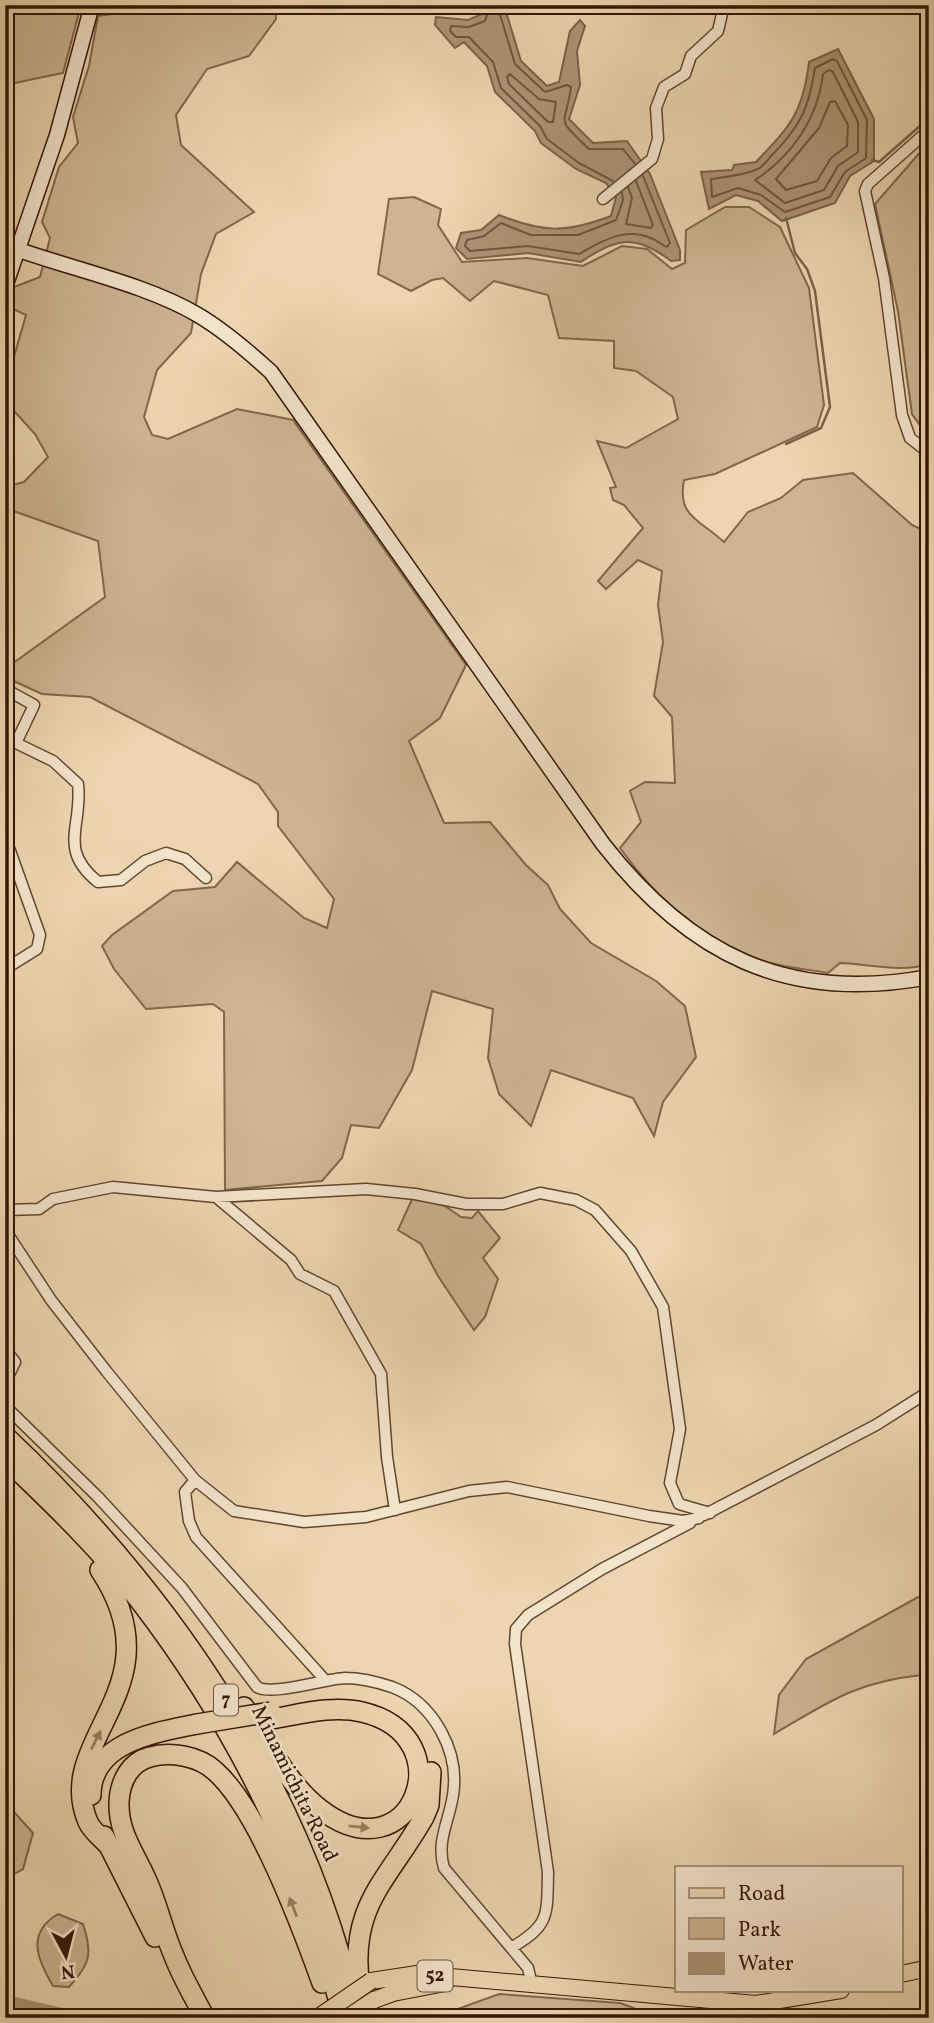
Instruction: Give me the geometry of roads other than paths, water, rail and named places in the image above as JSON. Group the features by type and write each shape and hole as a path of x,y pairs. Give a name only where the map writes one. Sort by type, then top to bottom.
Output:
{"highway":[{"name":"Minamichita Road","path":"5,1436 109,1543 170,1618 231,1708 276,1791 330,1920 356,2018"},
{"name":"Minamichita Road","path":"5,1458 53,1504 139,1599 198,1683 235,1743 290,1858 345,2018"},
{"path":"5,1470 96,1564 114,1590 124,1618 128,1642 122,1684 91,1748 83,1782 88,1824 117,1843 147,1880 174,1956 205,2018"},
{"path":"170,1618 182,1624 300,1790 320,1810 346,1825 370,1828 394,1822 414,1802 419,1789 419,1762 404,1735 385,1720 365,1712 338,1709 272,1715"},
{"path":"193,2018 132,1887 117,1843 107,1808 107,1793 114,1768 124,1758 157,1739 198,1727 347,1701 366,1703 386,1711 404,1723 415,1734 430,1763 431,1793 424,1817 366,1906 356,1964 365,2018"},
{"path":"117,1843 119,1801 127,1773 134,1763 164,1754 189,1758 213,1768 242,1803 287,1892 323,2017"}],"main road":[{"path":"902,1974 929,1968"},
{"name":"52","path":"323,2017 371,1981 417,1974 756,2004 829,1992"},
{"name":"52","path":"345,2018 374,2000 393,1993 444,1983 500,1983"}],"street":[{"path":"5,288 20,251 57,135 92,5"},
{"path":"603,199 652,159 658,139 656,108 664,87 685,74 691,56 718,31 724,5"},
{"path":"929,130 867,184 864,191 884,278 902,415 910,438 929,453"},
{"path":"5,245 165,299 197,314 236,340 271,372 603,844 631,879 664,912 722,953 781,975 813,981 873,985 929,977"},
{"path":"5,690 34,705 16,743 53,761 78,784 80,805 72,845 83,870 98,882 121,880 145,861 166,853 185,859 206,878"},
{"path":"5,847 9,848 40,935 37,949 5,969"},
{"path":"5,1210 39,1209 53,1199 113,1187 216,1198 366,1189 415,1194 466,1204 503,1204 540,1193 576,1200 595,1210 631,1251 663,1307 680,1429 670,1483 679,1504 710,1513"},
{"path":"216,1198 291,1260 300,1273 334,1291 380,1374 395,1510"},
{"path":"5,1230 51,1300 195,1480 234,1511 256,1517 304,1522 366,1517 469,1491 507,1487 649,1516 683,1521 699,1518"},
{"path":"5,1349 15,1363 5,1383"},
{"path":"511,1948 536,1933 548,1908 548,1872 516,1657 516,1629 528,1615 602,1569 876,1425 925,1394 929,1387"},
{"path":"5,1406 98,1497 182,1588 257,1687 268,1691 325,1680 362,1679 400,1690 419,1703 437,1724 451,1757 454,1786 440,1847 444,1868 528,1968 532,1985"},
{"path":"195,1480 185,1492 189,1521 195,1537 325,1680"}],"water":[{"path":"483,5 504,5 521,61 547,86 559,82 570,31 580,20 585,26 577,51 580,85 569,119 593,143 627,141 650,174 680,250 680,260 671,261 647,246 626,242 605,248 581,262 528,253 467,259 456,248 461,233 481,230 499,215 542,228 581,226 611,216 616,197 606,183 576,169 541,143 535,131 495,92 487,66 464,42 455,48 435,25 436,17 468,20 482,14"},
{"path":"838,49 874,119 874,161 850,176 835,203 782,221 758,201 736,195 709,209 701,172 732,170 734,165 756,162 786,128 799,107 809,62"}],"waterway":[{"path":"872,160 879,162 929,118"},
{"path":"786,218 795,253 807,269 815,291 830,407 821,428 786,444"},
{"path":"5,2000 71,2015"}]}
